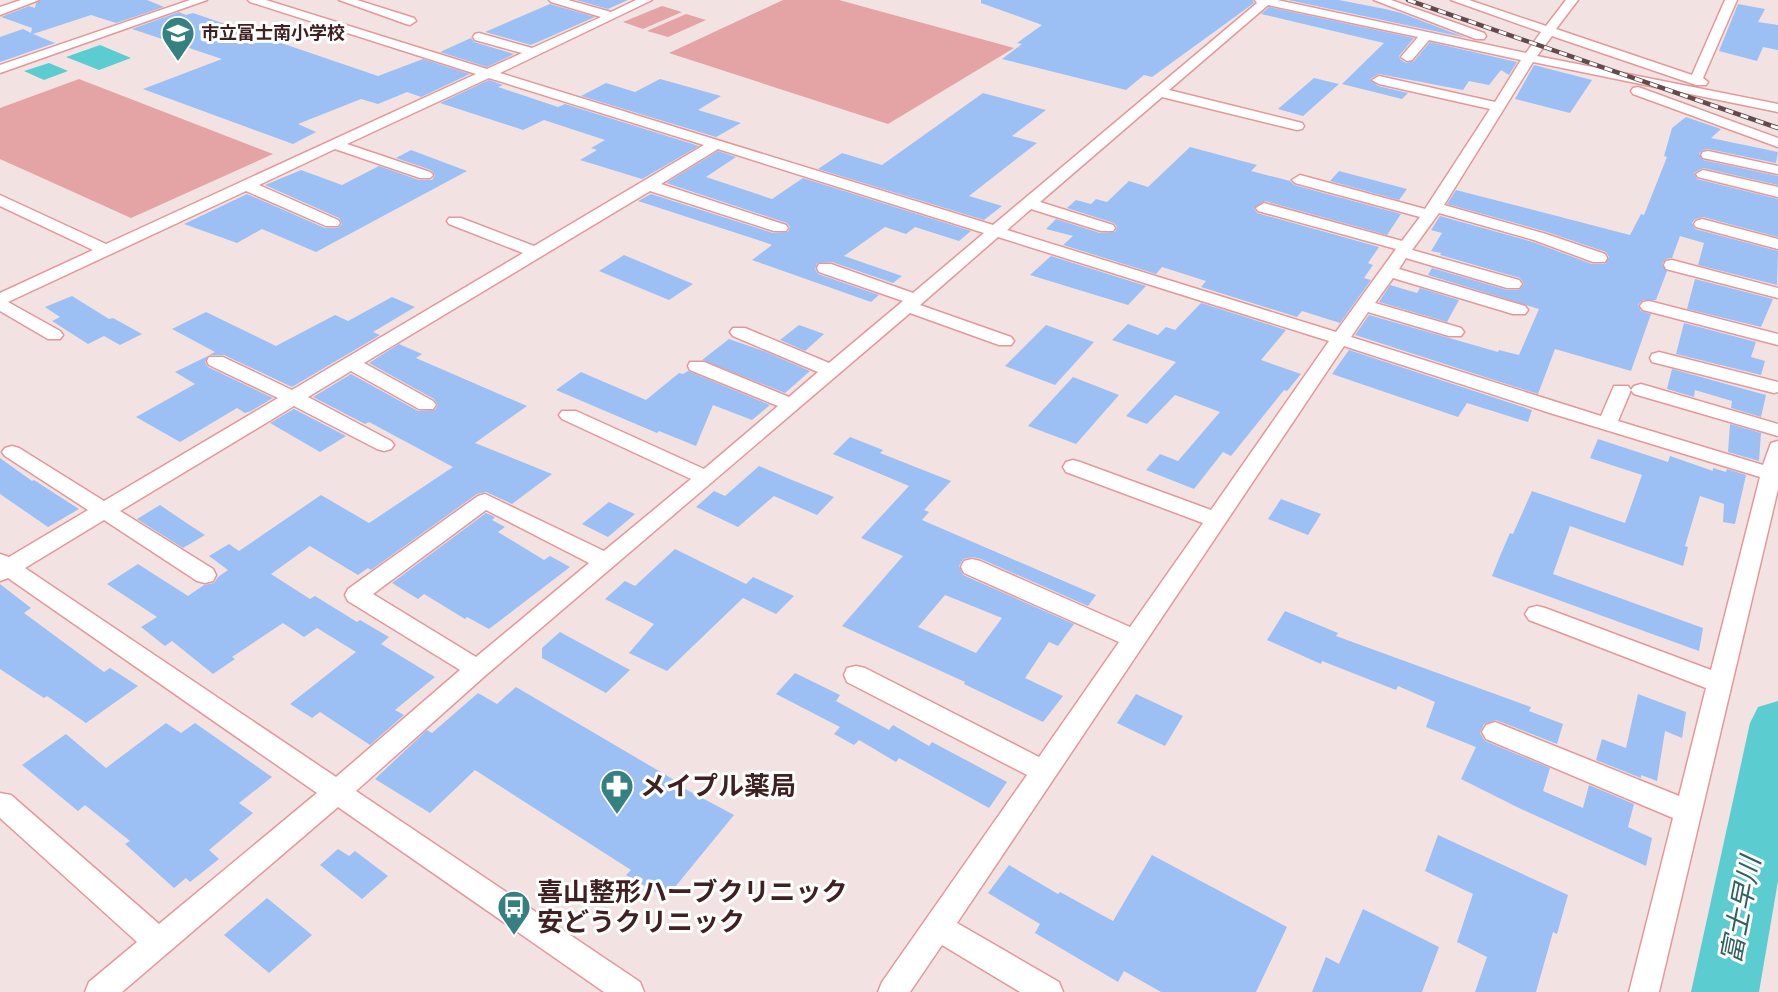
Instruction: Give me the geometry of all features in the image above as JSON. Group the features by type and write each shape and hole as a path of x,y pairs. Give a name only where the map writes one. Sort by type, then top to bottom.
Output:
{"street":[{"path":"0,10 33,0"},
{"path":"0,69 201,0"},
{"path":"254,0 1776,475"},
{"path":"555,0 612,16"},
{"path":"0,299 646,0"},
{"path":"100,992 338,791 477,669 706,478 1160,92 1264,0 1426,36 1531,56 1572,67 1778,108"},
{"path":"1380,0 1531,56"},
{"path":"1457,0 1696,80 1748,103"},
{"path":"893,992 1340,339 1432,211 1531,56 1572,0"},
{"path":"1696,80 1731,0"},
{"path":"302,15 336,3 411,21"},
{"path":"1407,57 1426,36"},
{"path":"479,37 533,52"},
{"path":"1572,67 1778,143"},
{"path":"1379,80 1499,106"},
{"path":"1160,92 1298,126"},
{"path":"334,144 425,176"},
{"path":"629,992 338,791 3,567 104,511 715,145"},
{"path":"1708,155 1778,170"},
{"path":"1703,174 1778,192"},
{"path":"1300,180 1540,237 1599,258"},
{"path":"648,184 780,228"},
{"path":"246,185 332,223"},
{"path":"0,200 107,250"},
{"path":"1028,203 1107,228"},
{"path":"1264,208 1513,284"},
{"path":"455,221 535,252"},
{"path":"1702,224 1778,244"},
{"path":"1672,265 1778,293"},
{"path":"825,268 1005,340"},
{"path":"1389,271 1519,310"},
{"path":"0,304 54,335"},
{"path":"1365,306 1455,332"},
{"path":"1649,306 1778,340"},
{"path":"739,332 831,371"},
{"path":"1659,358 1777,383"},
{"path":"216,361 384,445"},
{"path":"349,363 426,405"},
{"path":"697,366 791,405"},
{"path":"1607,424 1621,390"},
{"path":"1641,390 1778,430"},
{"path":"569,415 706,478"},
{"path":"1644,992 1688,812 1776,475 1778,447"},
{"path":"12,452 205,575"},
{"path":"1073,467 1217,520"},
{"path":"477,669 356,596 485,501 606,562"},
{"path":"972,567 1136,640"},
{"path":"1537,614 1721,684"},
{"path":"856,675 1045,772"},
{"path":"1495,732 1688,812"},
{"path":"2,803 158,942"},
{"path":"938,927 1048,992"}],"shaded area":[{"path":"783,0 839,0 1014,48 888,124 669,53"},
{"path":"662,6 682,12 643,29 623,22"},
{"path":"686,14 706,20 668,37 647,31"},
{"path":"79,79 273,154 131,218 0,159 0,108"}],"water":[{"path":"100,45 131,58 99,70 66,57"},
{"path":"49,63 68,71 44,80 24,71"}],"building":[{"path":"41,0 147,0 164,7 116,23 91,15 33,34 55,43 0,62 0,37 23,29 31,33 32,28 1,17 29,6 35,8 36,3"},
{"path":"576,0 628,0 608,9"},
{"path":"981,0 1253,0 1254,3 1152,77 1144,75 1126,90 1002,59 1022,44 1017,43 1042,25 981,3"},
{"path":"1288,0 1339,0 1385,9 1467,38"},
{"path":"550,4 595,17 531,45 485,32"},
{"path":"1738,4 1765,9 1758,22 1778,25 1778,50 1763,47 1757,61 1719,51"},
{"path":"1269,7 1414,38 1399,56 1406,63 1414,61 1430,42 1517,62 1509,75 1501,70 1489,85 1469,81 1463,90 1379,74 1370,79 1378,86 1408,93 1402,99 1342,84 1384,43 1261,14"},
{"path":"179,12 186,15 193,13 378,76 423,59 470,74 421,97 407,92 378,104 361,99 298,124 316,132 293,144 143,89 222,59 132,29"},
{"path":"471,38 474,42 514,54 487,67 440,52"},
{"path":"1534,65 1592,80 1570,113 1515,99"},
{"path":"1314,78 1339,84 1303,116 1278,109"},
{"path":"660,79 721,96 698,110 741,123 716,137 581,96 606,83 635,92"},
{"path":"489,80 503,85 498,87 558,107 565,104 699,146 642,179 580,160 597,150 591,148 605,140 544,120 523,130 440,103"},
{"path":"983,93 1046,110 1012,136 1037,143 969,196 1002,206 984,220 818,169 842,153 882,165"},
{"path":"1686,117 1721,129 1711,138 1778,152 1776,163 1708,149 1699,154 1703,160 1778,176 1778,185 1703,168 1694,173 1697,179 1778,199 1778,237 1703,217 1695,219 1692,223 1695,229 1778,251 1777,285 1698,265 1704,243 1680,236 1672,258 1666,259 1662,264 1667,271 1656,300 1643,300 1638,305 1641,311 1651,314 1631,371 1555,349 1538,394 1355,335 1369,315 1498,352 1499,350 1519,355 1539,309 1428,275 1432,268 1507,290 1519,290 1524,284 1520,278 1431,251 1442,233 1431,230 1440,216 1533,242 1592,264 1605,264 1609,257 1606,252 1547,232 1447,204 1456,190 1630,235 1641,214 1644,215 1667,157 1664,156 1672,128"},
{"path":"1190,147 1257,165 1251,171 1290,181 1294,185 1401,214 1387,235 1265,201 1254,208 1257,213 1379,247 1368,263 1373,265 1364,278 1371,280 1340,323 1302,311 1297,317 1201,287 1206,281 1162,267 1156,274 1063,245 1073,236 1046,229 1056,219 1100,233 1115,232 1117,227 1114,223 1067,208 1076,200 1091,204 1096,199 1107,202 1129,181 1148,187"},
{"path":"411,150 467,171 316,252 262,229 237,243 184,224 247,194 325,228 338,228 342,224 339,218 265,185 301,170 342,185 379,166 419,180 432,180 435,175 431,170 396,158"},
{"path":"718,151 736,157 706,177 772,199 803,178 971,231 959,241 915,227 906,234 885,227 844,256 902,276 893,283 832,262 817,263 815,269 818,274 879,295 871,302 752,260 772,245 770,244 638,201 651,194 773,233 788,232 790,227 787,223 666,183"},
{"path":"1339,171 1407,189 1399,200 1330,181"},
{"path":"624,255 693,284 669,300 599,271"},
{"path":"1051,256 1146,286 1128,305 1030,275"},
{"path":"1695,279 1773,299 1761,327 1687,309"},
{"path":"1390,285 1417,293 1420,288 1459,300 1447,322 1379,302"},
{"path":"72,296 109,319 113,318 142,334 120,345 104,336 88,344 52,321 60,317 45,307"},
{"path":"392,297 415,307 373,332 380,335 292,387 224,355 209,355 215,352 172,329 206,312 276,346 335,315 348,321"},
{"path":"1201,303 1286,330 1261,360 1301,374 1287,391 1284,390 1231,456 1223,452 1194,489 1146,470 1160,454 1178,461 1220,412 1175,395 1147,424 1126,416 1176,362 1112,340 1128,324 1158,335 1166,327 1175,330"},
{"path":"1684,323 1756,342 1751,357 1765,361 1761,375 1676,354"},
{"path":"799,325 824,334 805,351 780,340"},
{"path":"1046,325 1094,342 1055,385 1005,366"},
{"path":"729,339 810,371 785,393 702,360"},
{"path":"399,344 422,354 416,358 527,406 475,443 552,474 512,504 486,492 477,494 371,570 368,568 358,575 310,546 271,574 310,599 315,596 357,622 360,620 389,637 381,644 435,677 395,710 404,715 370,745 320,712 312,718 290,704 356,652 317,628 304,637 283,623 232,657 235,659 213,674 172,641 165,646 141,627 157,617 107,584 138,564 188,596 204,585 214,583 228,570 209,556 229,544 239,551 321,495 369,523 453,467 369,422 365,424 313,397 351,374 418,411 435,410 438,405 434,399 369,363"},
{"path":"1349,350 1532,410 1528,422 1467,403 1458,417 1332,374"},
{"path":"208,356 205,362 208,367 273,398 245,413 237,408 180,442 136,417 195,384 175,372"},
{"path":"1672,369 1766,395 1761,417 1731,408 1732,401 1695,390 1694,397 1667,389"},
{"path":"688,371 770,405 752,420 713,405 696,446 659,431 657,433 556,390 581,372 646,400 679,373 683,374"},
{"path":"1073,377 1119,395 1076,444 1028,426"},
{"path":"294,409 346,436 320,452 270,423"},
{"path":"1730,424 1761,433 1759,461 1728,452"},
{"path":"850,437 883,450 880,453 951,481 924,510 929,512 922,520 1096,595 1088,606 981,559 973,557 963,559 959,566 963,575 1074,624 1058,646 1049,642 1025,678 1063,696 1043,722 964,684 965,682 842,626 903,556 861,538 909,486 833,454","holes":["945,595 1002,618 976,653 918,627"]},
{"path":"1598,439 1668,462 1670,456 1713,471 1713,468 1726,472 1727,469 1746,475 1735,524 1723,522 1724,504 1700,496 1685,546 1688,547 1683,566 1570,526 1553,574 1703,628 1699,651 1492,576 1510,533 1513,534 1532,491 1625,523 1642,475 1590,458"},
{"path":"0,458 32,481 34,480 79,509 48,527 0,494"},
{"path":"759,466 834,497 817,515 774,496 738,527 696,507 714,491 725,496"},
{"path":"1281,499 1321,514 1308,535 1268,519"},
{"path":"609,502 635,514 608,537 582,524"},
{"path":"160,505 205,535 183,548 137,519"},
{"path":"486,513 495,517 492,520 505,527 498,532 544,560 550,556 570,567 489,629 467,617 465,619 424,594 418,599 392,583"},
{"path":"675,549 746,584 753,577 794,596 776,614 743,598 667,671 629,653 654,624 605,599 625,581 635,586"},
{"path":"0,584 31,608 24,613 104,672 110,668 138,686 86,723 47,696 44,698 0,669"},
{"path":"1285,611 1338,633 1336,636 1531,707 1529,711 1563,724 1557,744 1496,720 1484,724 1480,733 1485,741 1550,768 1543,791 1583,808 1589,785 1634,804 1628,827 1652,838 1646,866 1461,779 1476,747 1426,727 1435,702 1398,686 1396,690 1322,661 1321,664 1267,640"},
{"path":"560,632 630,670 606,693 542,658 542,648"},
{"path":"795,673 840,695 836,701 889,730 893,725 929,746 932,742 1007,782 989,808 899,758 896,762 859,740 854,745 834,734 840,727 776,694"},
{"path":"516,687 676,781 674,783 734,815 666,898 626,875 631,870 475,770 430,813 375,779 427,730 432,733 478,693 497,704"},
{"path":"1136,694 1183,716 1165,746 1117,723"},
{"path":"1638,694 1686,712 1682,738 1665,731 1657,781 1641,775 1641,778 1596,760 1602,739 1626,748"},
{"path":"166,723 181,733 195,723 272,777 239,803 253,813 209,850 219,859 190,882 186,878 174,888 125,844 130,841 85,805 78,811 22,765 66,734 106,768"},
{"path":"1438,835 1568,895 1557,934 1553,932 1536,992 1475,992 1487,957 1457,942 1473,894 1425,871"},
{"path":"338,849 349,856 355,851 388,876 362,899 320,865"},
{"path":"1152,855 1287,927 1256,992 1161,992 1124,971 1118,982 1035,933 1040,924 988,893 1009,865 1058,894 1060,892 1113,921"},
{"path":"267,898 312,935 269,973 224,935"},
{"path":"1363,909 1439,947 1422,992 1312,992 1326,957 1339,964"}],"waterway":[{"name":"富士早川","path":"1725,992 1778,723"}],"railway":[{"path":"1408,0 1778,128"}],"place":[{"name":"市立富士南小学校","path":"178,62"},
{"name":"メイプル薬局","path":"617,815"},
{"name":"喜山整形ハーブクリニック 安どうクリニック","path":"514,936"}]}
